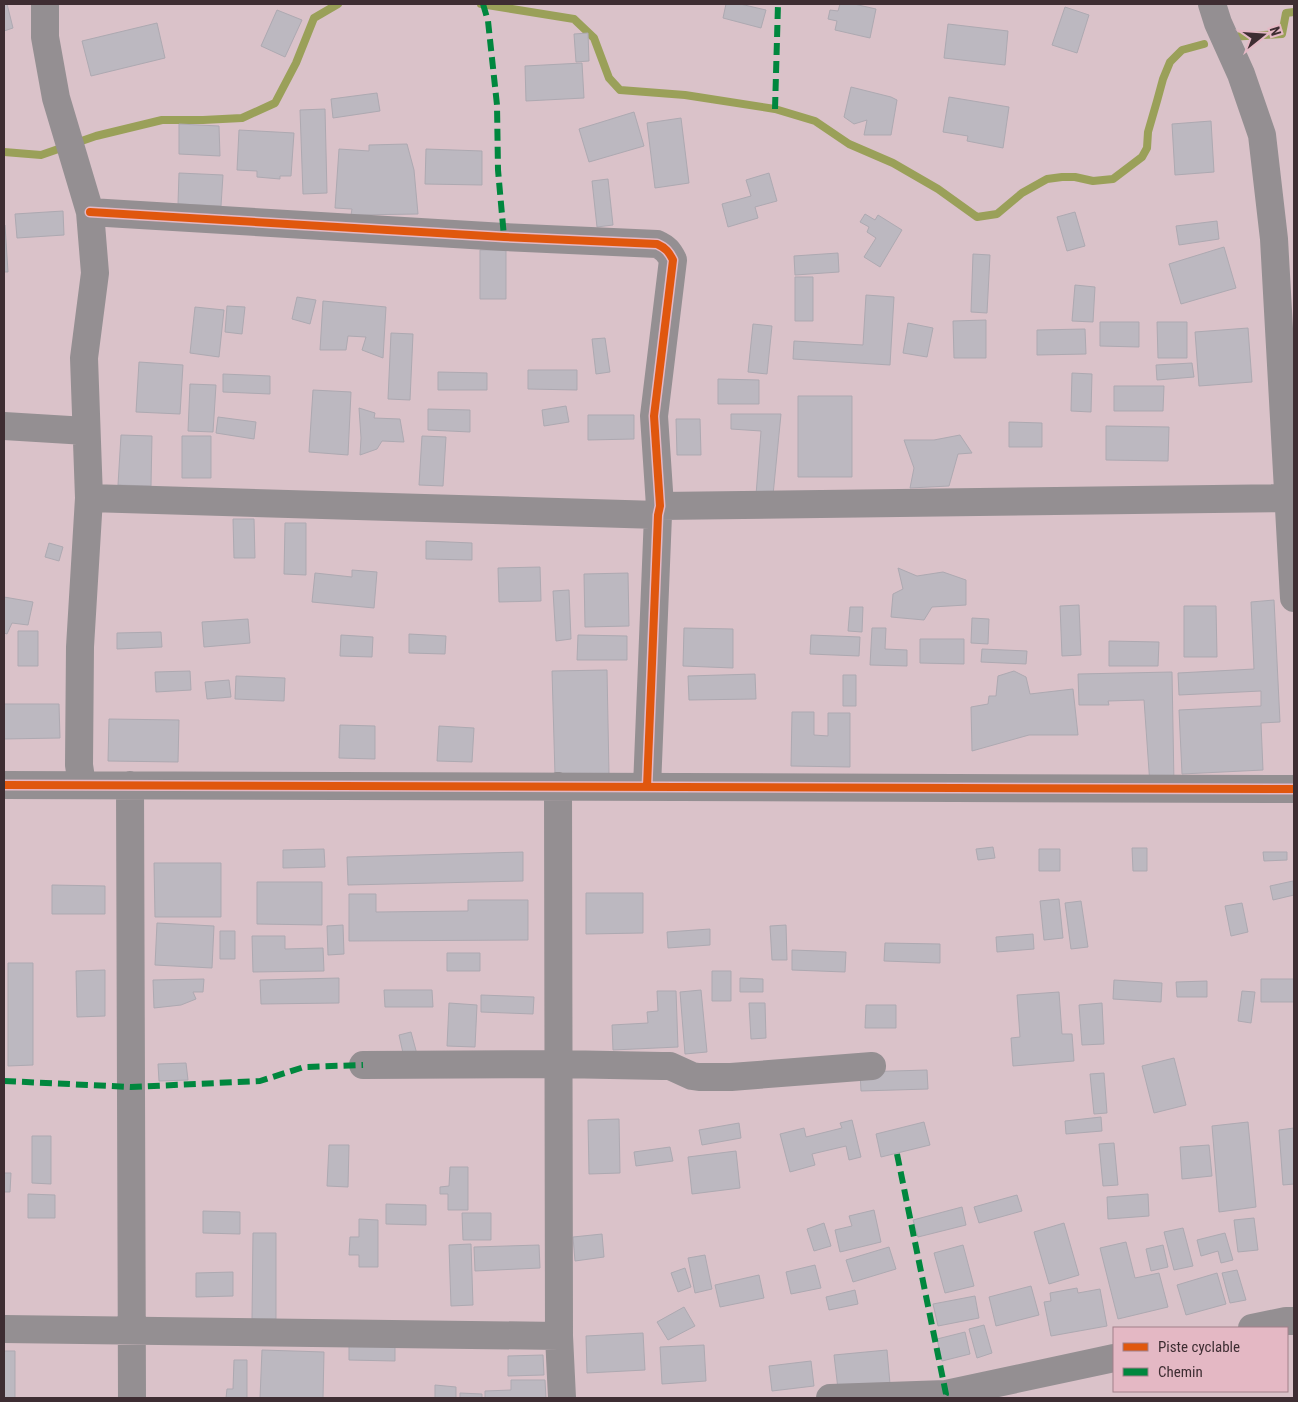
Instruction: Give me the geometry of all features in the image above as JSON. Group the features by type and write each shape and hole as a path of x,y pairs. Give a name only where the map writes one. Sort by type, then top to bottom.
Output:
{"street":[{"path":"45,4 45,37 56,98 90,212 95,273 84,358 89,498 80,647 79,765 82,785"},
{"path":"1212,4 1218,23 1242,74 1262,135 1284,238 1294,598"},
{"path":"90,212 504,237 657,244 668,251 673,260 654,416 659,510 647,787"},
{"path":"4,426 86,431"},
{"path":"89,498 659,510 1291,498"},
{"path":"4,785 1294,789"},
{"path":"130,785 132,1398"},
{"path":"558,786 559,1336 562,1398"},
{"path":"363,1065 559,1064 670,1066 692,1076 699,1077 732,1077 872,1066"},
{"path":"1257,1327 1294,1321"},
{"path":"4,1329 559,1336"},
{"path":"830,1398 946,1394 1113,1358"}],"building":[{"path":"4,4 7,4 13,28 4,31"},
{"path":"726,4 740,4 766,10 761,28 723,18"},
{"path":"840,4 854,4 876,9 870,38 835,30 837,21 828,19 830,10 838,11"},
{"path":"1065,7 1089,15 1077,53 1052,45"},
{"path":"277,10 302,20 285,57 261,46"},
{"path":"157,23 165,58 91,76 82,41"},
{"path":"948,24 1008,31 1005,65 944,58"},
{"path":"588,33 589,61 576,62 574,34"},
{"path":"582,63 584,98 526,101 525,66"},
{"path":"851,87 897,100 891,135 864,135 867,120 854,124 844,117"},
{"path":"377,93 380,111 333,118 331,99"},
{"path":"949,97 1009,107 1003,148 967,141 968,136 943,132"},
{"path":"325,109 327,193 303,194 300,110"},
{"path":"634,112 644,146 589,162 579,129"},
{"path":"681,118 689,183 655,188 647,123"},
{"path":"1211,121 1214,172 1175,175 1172,124"},
{"path":"179,124 219,126 220,156 179,154"},
{"path":"239,130 294,133 291,176 280,176 280,179 257,177 257,171 237,170"},
{"path":"407,144 414,170 418,214 351,215 352,209 335,208 339,149 369,151 369,145"},
{"path":"426,149 482,151 482,185 425,184"},
{"path":"179,173 223,175 221,206 178,204"},
{"path":"769,173 777,201 755,207 758,218 728,227 722,204 751,196 746,180"},
{"path":"608,179 613,225 597,227 592,181"},
{"path":"63,211 64,235 17,238 15,214"},
{"path":"1075,212 1085,246 1067,251 1057,217"},
{"path":"865,214 875,220 878,215 902,230 880,267 864,257 876,238 867,232 869,227 860,222"},
{"path":"1217,221 1219,239 1179,245 1176,226"},
{"path":"5,225 8,272 4,272"},
{"path":"1224,247 1236,288 1181,304 1169,264"},
{"path":"480,250 506,250 506,299 480,299"},
{"path":"838,253 839,272 795,275 794,256"},
{"path":"973,254 990,255 987,313 971,312"},
{"path":"795,277 813,277 813,321 795,321"},
{"path":"1075,285 1095,287 1093,322 1072,321"},
{"path":"866,295 894,297 890,365 793,359 794,341 863,345"},
{"path":"297,297 316,300 310,324 292,319"},
{"path":"323,301 386,307 383,358 362,350 366,337 348,336 346,350 320,350"},
{"path":"227,306 245,307 242,334 225,332"},
{"path":"195,307 224,310 219,357 190,353"},
{"path":"986,320 986,358 954,358 953,321"},
{"path":"1100,322 1139,322 1139,347 1100,346"},
{"path":"1157,322 1187,322 1187,358 1158,358"},
{"path":"908,323 933,328 927,357 903,353"},
{"path":"753,324 772,326 767,374 748,372"},
{"path":"1248,328 1252,382 1199,386 1195,332"},
{"path":"1085,329 1086,354 1037,355 1037,330"},
{"path":"391,333 413,334 410,400 388,399"},
{"path":"605,338 610,372 596,374 592,339"},
{"path":"139,362 183,365 180,414 136,412"},
{"path":"1192,363 1194,377 1157,380 1156,365"},
{"path":"528,370 577,370 577,390 528,389"},
{"path":"438,372 487,373 487,390 438,390"},
{"path":"1072,373 1092,374 1091,412 1071,411"},
{"path":"223,374 270,376 270,394 223,392"},
{"path":"718,379 759,380 759,404 718,404"},
{"path":"190,384 216,385 213,432 188,431"},
{"path":"1114,386 1164,386 1163,411 1114,411"},
{"path":"313,390 351,392 348,455 309,452"},
{"path":"798,396 852,396 852,477 798,477"},
{"path":"566,406 569,422 544,426 542,410"},
{"path":"359,408 375,413 374,418 400,419 404,442 382,441 377,449 360,455"},
{"path":"428,409 470,410 470,432 428,430"},
{"path":"731,414 781,414 773,495 756,495 761,431 731,429"},
{"path":"588,415 634,415 634,439 588,440"},
{"path":"218,417 256,422 254,439 216,433"},
{"path":"676,419 700,419 701,455 677,455"},
{"path":"1009,422 1042,423 1042,447 1009,447"},
{"path":"1106,426 1169,427 1168,461 1106,460"},
{"path":"121,435 152,436 151,486 118,485"},
{"path":"960,435 972,453 958,454 949,486 910,488 914,468 904,440 934,440"},
{"path":"182,436 211,436 211,478 182,478"},
{"path":"422,436 446,437 443,486 419,485"},
{"path":"233,519 254,519 255,558 234,558"},
{"path":"285,523 306,523 306,575 284,574"},
{"path":"426,541 472,543 472,560 426,559"},
{"path":"49,543 63,547 59,561 45,557"},
{"path":"540,567 541,601 499,602 498,568"},
{"path":"898,568 917,576 943,572 966,580 966,605 932,607 924,620 891,617 893,594 903,589"},
{"path":"352,570 377,572 374,608 312,602 315,573 352,577"},
{"path":"628,573 629,626 585,627 584,574"},
{"path":"569,590 571,639 556,641 553,591"},
{"path":"4,597 33,602 28,625 12,623 7,634 4,633"},
{"path":"1274,600 1280,722 1261,723 1263,770 1182,774 1179,710 1261,706 1261,691 1179,695 1178,673 1254,669 1251,602"},
{"path":"1079,605 1081,655 1062,656 1060,606"},
{"path":"1184,606 1216,606 1217,657 1184,657"},
{"path":"850,607 863,607 862,632 848,631"},
{"path":"972,618 989,619 988,644 971,643"},
{"path":"248,619 250,643 204,647 202,622"},
{"path":"684,628 733,629 733,668 683,666"},
{"path":"872,628 886,628 885,649 907,650 907,666 870,665"},
{"path":"18,631 38,631 38,666 18,666"},
{"path":"161,632 162,647 117,649 117,633"},
{"path":"409,634 446,636 445,654 409,653"},
{"path":"341,635 373,637 372,657 340,656"},
{"path":"578,635 627,636 627,660 577,660"},
{"path":"811,635 860,637 859,656 810,654"},
{"path":"920,639 964,639 964,664 920,663"},
{"path":"1109,641 1159,642 1158,666 1109,666"},
{"path":"982,649 1027,651 1026,664 981,662"},
{"path":"607,670 609,774 555,775 552,671"},
{"path":"190,671 191,690 156,692 155,672"},
{"path":"1014,671 1026,677 1030,694 1073,689 1078,735 1029,735 972,751 971,707 988,704 989,696 996,696 998,676"},
{"path":"1172,672 1174,784 1150,785 1144,700 1108,701 1109,705 1079,705 1078,674"},
{"path":"755,674 756,699 689,700 688,676"},
{"path":"843,675 856,675 856,706 843,706"},
{"path":"236,676 285,678 284,701 235,699"},
{"path":"229,680 231,697 207,699 205,682"},
{"path":"4,704 59,704 60,738 4,739"},
{"path":"792,712 814,712 814,735 828,736 828,713 850,713 850,767 791,766"},
{"path":"109,719 179,720 178,762 108,761"},
{"path":"340,725 375,726 375,759 339,758"},
{"path":"439,726 474,728 472,762 437,761"},
{"path":"993,847 995,858 978,860 976,849"},
{"path":"1132,848 1147,848 1147,871 1133,871"},
{"path":"324,849 325,867 283,868 283,850"},
{"path":"1039,849 1060,849 1060,871 1039,871"},
{"path":"523,852 523,881 348,885 347,857"},
{"path":"1263,852 1287,852 1287,860 1264,861"},
{"path":"154,863 221,863 221,917 155,917"},
{"path":"1293,881 1294,895 1273,900 1270,886"},
{"path":"257,882 322,882 322,925 257,924"},
{"path":"52,885 105,886 105,914 52,914"},
{"path":"586,893 643,893 643,933 586,934"},
{"path":"349,894 376,894 376,912 468,911 468,900 528,900 528,940 349,941"},
{"path":"1059,899 1063,938 1044,940 1040,901"},
{"path":"1081,901 1088,947 1071,949 1065,903"},
{"path":"1242,903 1248,932 1231,936 1225,906"},
{"path":"157,923 214,926 212,968 155,965"},
{"path":"343,925 344,954 328,955 327,926"},
{"path":"786,925 787,960 772,960 770,926"},
{"path":"710,929 710,945 668,948 667,932"},
{"path":"220,931 235,931 235,959 220,959"},
{"path":"1033,934 1034,949 997,952 996,937"},
{"path":"252,936 285,936 285,949 323,948 324,971 253,972"},
{"path":"885,943 940,944 940,963 884,961"},
{"path":"792,950 846,952 845,972 792,970"},
{"path":"447,953 480,953 480,971 447,971"},
{"path":"8,963 33,963 33,1065 8,1066"},
{"path":"105,970 105,1016 77,1017 76,971"},
{"path":"712,971 731,971 731,1001 712,1001"},
{"path":"339,978 339,1003 261,1004 260,980"},
{"path":"740,978 763,979 763,992 740,992"},
{"path":"204,979 203,992 193,992 196,999 181,1005 154,1008 153,980"},
{"path":"1261,979 1294,979 1294,1002 1261,1002"},
{"path":"1114,980 1162,983 1161,1002 1113,999"},
{"path":"1207,981 1207,997 1177,997 1176,982"},
{"path":"384,990 432,990 433,1007 385,1007"},
{"path":"701,990 707,1052 685,1054 680,992"},
{"path":"657,991 676,991 678,1047 613,1050 612,1025 648,1023 647,1012 658,1011"},
{"path":"1242,991 1255,992 1251,1023 1238,1021"},
{"path":"1059,992 1062,1034 1072,1034 1074,1061 1013,1066 1011,1038 1020,1037 1017,995"},
{"path":"481,995 534,997 533,1014 481,1012"},
{"path":"449,1003 477,1005 475,1047 447,1046"},
{"path":"749,1003 765,1003 766,1038 751,1039"},
{"path":"1102,1003 1104,1044 1082,1045 1079,1005"},
{"path":"866,1005 896,1005 896,1028 865,1028"},
{"path":"411,1032 418,1058 405,1062 399,1035"},
{"path":"1174,1058 1186,1105 1154,1113 1142,1066"},
{"path":"186,1063 188,1080 159,1081 158,1064"},
{"path":"927,1070 928,1089 861,1091 860,1072"},
{"path":"1104,1073 1107,1113 1094,1114 1090,1074"},
{"path":"1101,1117 1102,1131 1066,1134 1065,1121"},
{"path":"619,1119 620,1173 589,1174 588,1120"},
{"path":"852,1120 861,1157 849,1160 846,1146 812,1154 815,1165 790,1172 780,1134 804,1128 806,1137 842,1128 840,1123"},
{"path":"924,1122 930,1145 881,1157 876,1134"},
{"path":"1248,1122 1256,1207 1219,1212 1212,1126"},
{"path":"739,1123 741,1138 702,1145 699,1130"},
{"path":"1294,1128 1294,1184 1283,1185 1279,1130"},
{"path":"32,1136 51,1136 51,1184 32,1183"},
{"path":"1114,1143 1118,1185 1103,1186 1099,1144"},
{"path":"329,1145 349,1145 348,1187 327,1186"},
{"path":"1209,1145 1212,1176 1182,1179 1180,1147"},
{"path":"670,1147 673,1161 636,1166 634,1152"},
{"path":"736,1151 740,1188 692,1194 688,1157"},
{"path":"450,1167 468,1167 468,1210 448,1210 448,1194 440,1194 440,1187 449,1186"},
{"path":"4,1173 11,1173 10,1192 4,1192"},
{"path":"28,1194 55,1195 55,1218 28,1218"},
{"path":"1148,1194 1149,1216 1108,1219 1107,1197"},
{"path":"1017,1195 1022,1211 979,1223 974,1207"},
{"path":"386,1204 426,1205 426,1225 386,1224"},
{"path":"962,1207 966,1225 918,1237 913,1220"},
{"path":"874,1210 881,1242 840,1252 835,1230 852,1226 849,1216"},
{"path":"203,1211 240,1212 240,1234 203,1233"},
{"path":"462,1213 491,1213 491,1240 463,1240"},
{"path":"1254,1218 1258,1250 1238,1252 1234,1220"},
{"path":"359,1219 378,1220 378,1267 359,1267 359,1255 349,1255 350,1237 359,1237"},
{"path":"824,1223 831,1246 814,1251 807,1229"},
{"path":"1064,1223 1079,1275 1049,1284 1034,1232"},
{"path":"1183,1228 1193,1266 1174,1270 1164,1232"},
{"path":"253,1233 276,1233 276,1319 252,1319"},
{"path":"1225,1233 1233,1260 1221,1263 1218,1251 1201,1256 1197,1240"},
{"path":"602,1234 604,1257 575,1261 573,1237"},
{"path":"1126,1242 1135,1278 1159,1273 1168,1307 1118,1319 1100,1248"},
{"path":"471,1244 473,1305 451,1306 449,1245"},
{"path":"539,1245 540,1268 475,1271 474,1247"},
{"path":"963,1245 974,1286 945,1293 934,1253"},
{"path":"1163,1245 1168,1267 1151,1271 1146,1249"},
{"path":"889,1247 896,1269 853,1282 846,1260"},
{"path":"705,1255 712,1289 695,1293 688,1258"},
{"path":"815,1265 821,1288 791,1294 786,1272"},
{"path":"685,1268 691,1287 678,1292 671,1273"},
{"path":"1237,1270 1246,1300 1230,1303 1222,1273"},
{"path":"233,1272 233,1296 196,1297 196,1273"},
{"path":"1217,1273 1226,1304 1186,1315 1177,1285"},
{"path":"759,1275 764,1298 720,1307 715,1285"},
{"path":"1031,1286 1039,1315 996,1326 989,1297"},
{"path":"1077,1288 1078,1293 1100,1289 1107,1326 1051,1336 1044,1302 1051,1301 1050,1293"},
{"path":"855,1290 858,1304 829,1310 826,1297"},
{"path":"975,1296 979,1318 938,1326 933,1304"},
{"path":"684,1307 695,1326 668,1340 657,1322"},
{"path":"984,1325 992,1353 977,1358 969,1329"},
{"path":"965,1332 970,1354 942,1361 937,1339"},
{"path":"643,1333 645,1370 587,1373 586,1336"},
{"path":"704,1345 706,1381 662,1384 660,1347"},
{"path":"349,1346 395,1346 395,1361 349,1360"},
{"path":"262,1350 324,1352 323,1398 260,1398"},
{"path":"887,1350 890,1384 838,1389 834,1355"},
{"path":"4,1351 15,1351 15,1398 4,1398"},
{"path":"543,1355 544,1375 508,1376 508,1356"},
{"path":"234,1360 247,1360 247,1398 226,1398 227,1389 233,1389"},
{"path":"811,1361 814,1386 772,1391 769,1366"},
{"path":"511,1380 545,1380 546,1398 485,1398 485,1391 511,1390"},
{"path":"435,1385 456,1387 456,1398 435,1398"},
{"path":"460,1393 482,1394 482,1398 460,1398"}],"waterway":[{"path":"4,152 41,155 96,136 162,120 242,118 275,103 296,63 314,18 338,4"},
{"path":"481,4 574,19 594,38 609,78 620,90 685,95 775,109 815,121 849,144 893,163 938,189 977,217 997,214 1022,193 1047,179 1062,177 1075,177 1093,181 1113,179 1142,157 1147,148 1148,132 1163,79 1170,62 1182,50 1204,44"},
{"path":"1229,37 1282,34 1286,13 1294,12"}],"marked path":[{"path":"483,4 488,21 497,105 498,170 504,237"},
{"path":"775,109 778,4"},
{"path":"4,1081 131,1087 260,1081 304,1067 363,1065"},
{"path":"897,1154 946,1394 944,1398"}],"cycle path":[{"path":"90,212 504,237 657,244 667,250 673,260 654,416 660,506 658,515 647,787"},
{"path":"4,785 1294,789"}]}
